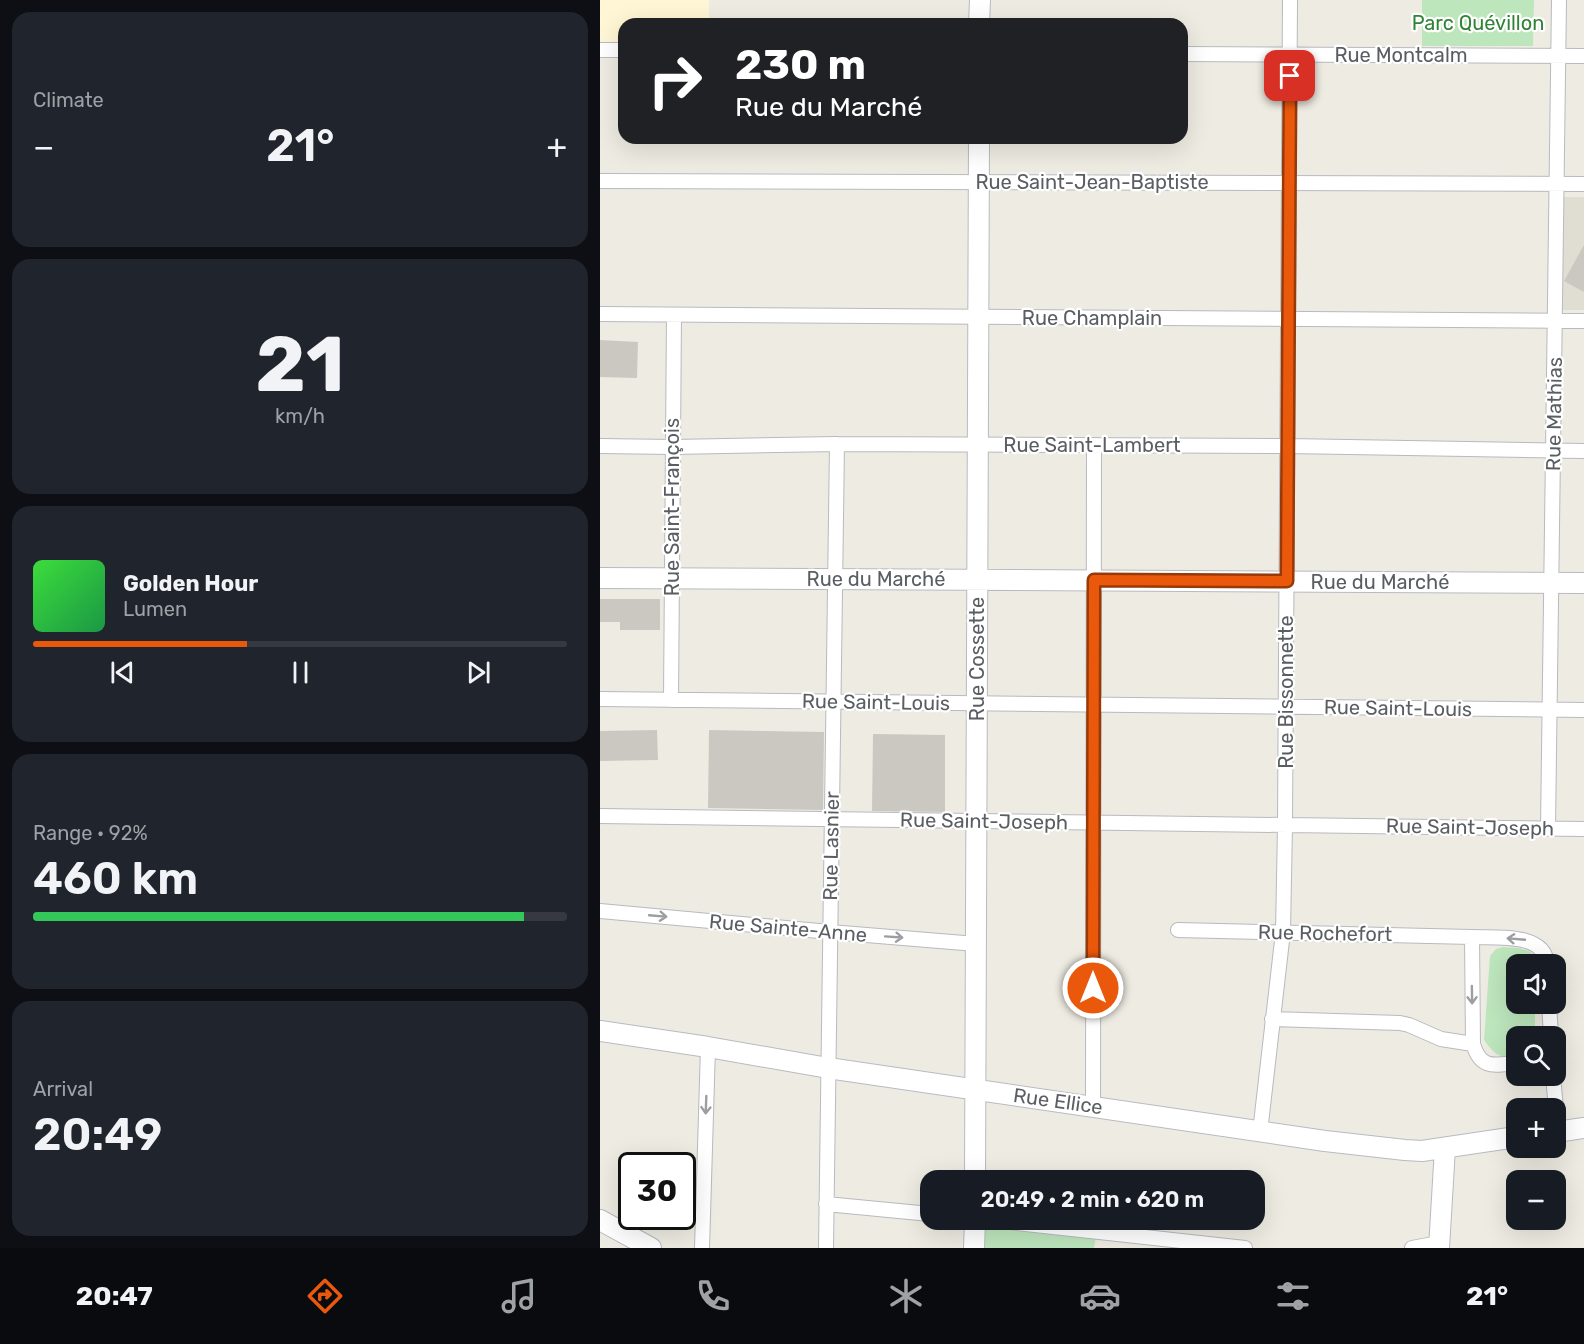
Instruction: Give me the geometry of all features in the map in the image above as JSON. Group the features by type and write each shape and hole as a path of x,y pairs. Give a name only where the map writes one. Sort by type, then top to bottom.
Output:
{"street":[{"path":"980,0 980,18"},
{"name":"Rue Bissonnette","path":"1260,1132 1283,932 1290,0"},
{"name":"Rue Mathias","path":"1548,828 1559,0"},
{"path":"600,50 618,50"},
{"name":"Rue Montcalm","path":"1188,54 1584,56"},
{"name":"Rue Cossette","path":"975,1170 979,144"},
{"name":"Rue Saint-Jean-Baptiste","path":"600,182 1584,184"},
{"name":"Rue Champlain","path":"600,314 1584,321"},
{"name":"Rue Saint-François","path":"671,700 674,315"},
{"name":"Rue Lasnier","path":"826,1248 837,444"},
{"path":"1093,1106 1094,445"},
{"name":"Rue Saint-Lambert","path":"600,446 1094,445 1584,451"},
{"name":"Rue du Marché","path":"600,578 1584,583"},
{"name":"Rue Saint-Louis","path":"600,699 1584,710"},
{"name":"Rue Saint-Joseph","path":"600,816 1584,829"},
{"name":"Rue Sainte-Anne","path":"600,910 976,944"},
{"name":"Rue Rochefort","path":"1178,930 1472,937 1530,941 1544,954"},
{"path":"1472,937 1473,1044 1478,1057 1489,1065 1506,1064"},
{"path":"1272,1019 1400,1023 1441,1039 1473,1044"},
{"name":"Rue Ellice","path":"600,1031 828,1068 1325,1141 1422,1151 1506,1139"},
{"path":"702,1248 708,1047"},
{"path":"1566,1131 1584,1128"},
{"path":"1412,1248 1439,1245 1445,1148"},
{"path":"826,1204 920,1213"},
{"path":"600,1220 651,1248"},
{"path":"974,1248 975,1230"},
{"path":"1081,1230 1245,1248"}],"shaded area":[{"path":"600,0 709,0 709,18 618,18 618,43 600,43"},
{"path":"1558,197 1584,197 1584,310 1561,310"}],"green space":[{"name":"Parc Quévillon","path":"1422,0 1534,0 1533,46 1422,46"},
{"path":"1517,948 1533,954 1506,954 1506,1014 1535,1014 1535,1026 1506,1026 1506,1057 1497,1054 1484,1040 1490,956 1496,949"},
{"path":"980,1230 1038,1230 1096,1236 1094,1248 979,1248"}],"building":[{"path":"1584,245 1584,292 1564,281"},
{"path":"600,340 638,342 637,378 600,377"},
{"path":"600,599 660,599 660,630 620,630 620,622 600,622"},
{"path":"657,730 658,760 600,761 600,731"},
{"path":"709,730 824,732 823,810 708,808"},
{"path":"873,734 945,735 945,812 872,811"}],"route":[{"path":"1093,988 1094,580 1287,581 1290,76"}]}
